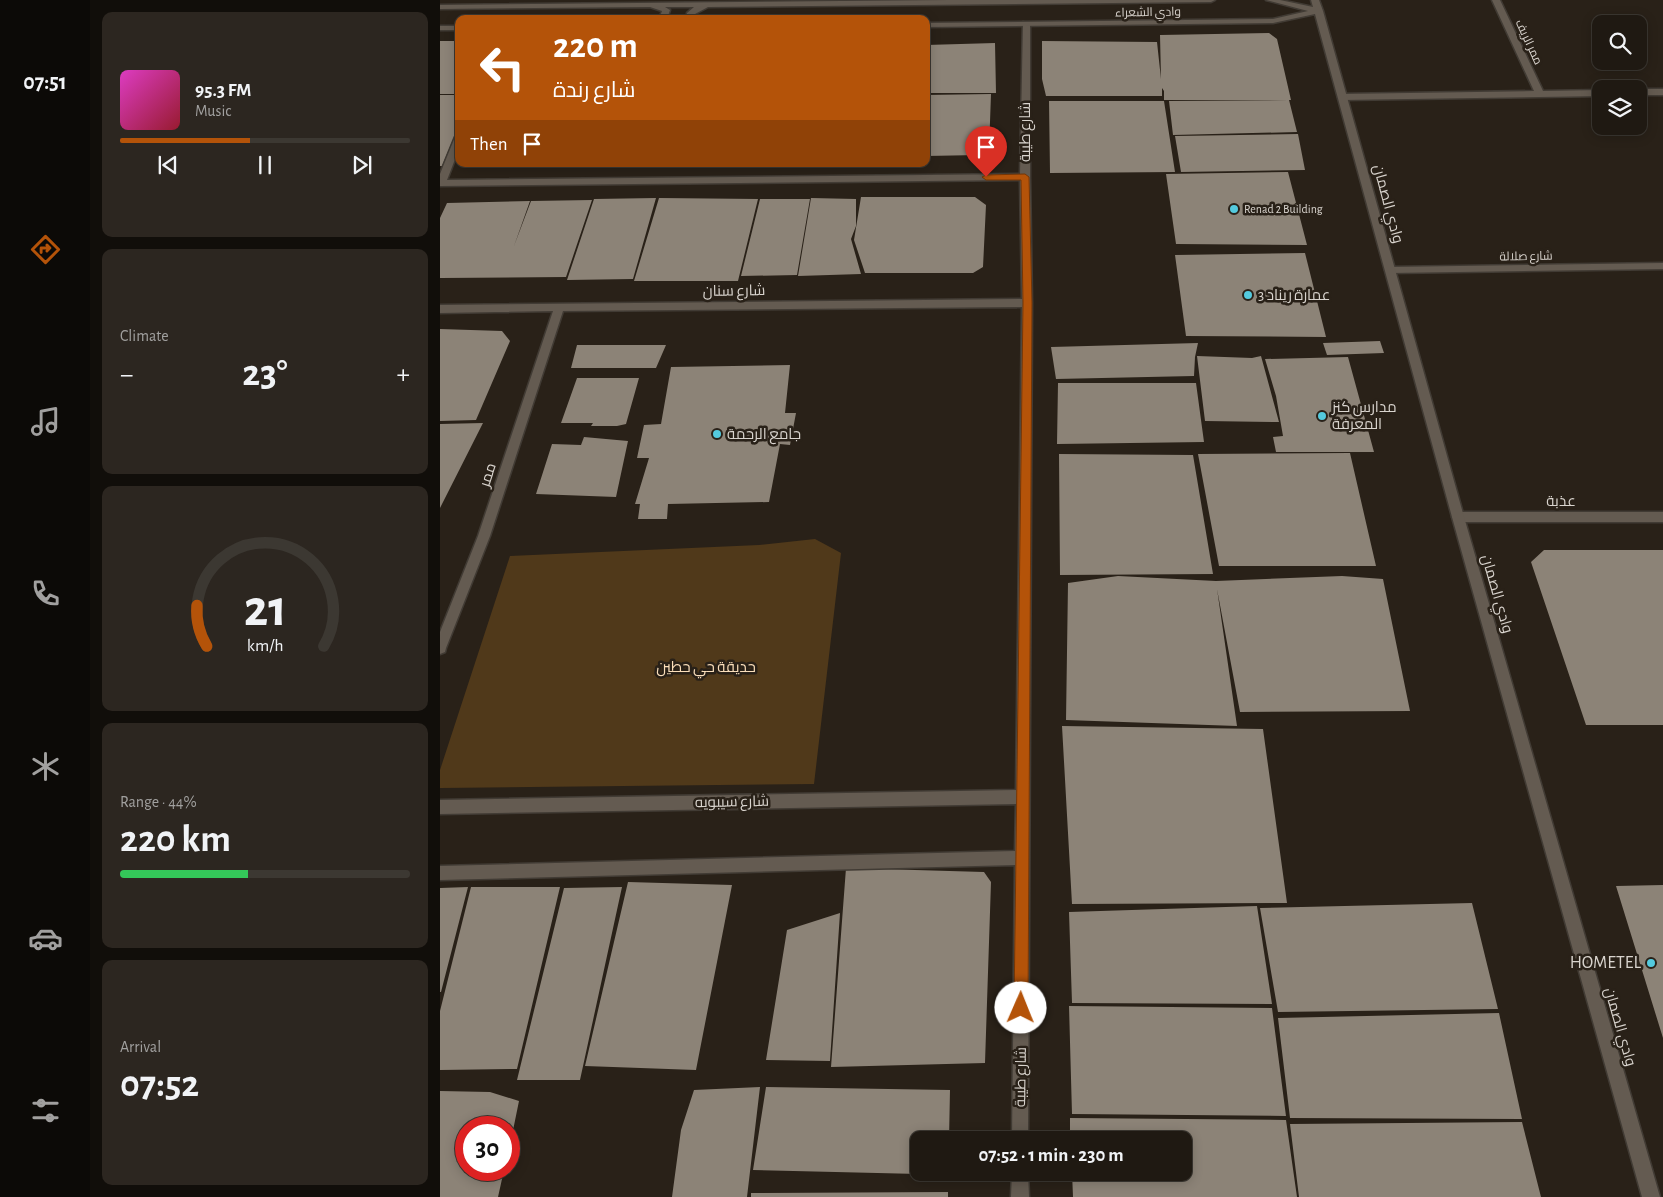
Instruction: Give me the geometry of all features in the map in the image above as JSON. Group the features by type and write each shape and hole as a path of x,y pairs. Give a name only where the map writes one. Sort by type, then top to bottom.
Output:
{"street":[{"name":"وادي الشعراء","path":"440,7 899,1 1211,0"},
{"path":"1270,0 1317,6"},
{"name":"ممر الريف","path":"1496,0 1540,95"},
{"path":"691,15 696,9 721,4"},
{"path":"628,5 666,10 664,15"},
{"name":"وادي الشعراء","path":"930,25 1272,21 1317,6"},
{"name":"وادي الصمان","path":"1317,6 1458,517 1651,1197"},
{"name":"شارع طيبة","path":"1020,1131 1027,303 1025,177 1026,24"},
{"path":"440,28 455,28"},
{"path":"1647,92 1663,92"},
{"path":"1342,97 1592,93"},
{"path":"455,147 440,183 1025,177"},
{"name":"شارع صلالة","path":"1390,270 1663,266"},
{"name":"شارع سنان","path":"440,309 1027,303"},
{"name":"ممر","path":"440,648 484,536 559,308"},
{"name":"عذبة","path":"1458,517 1663,517"},
{"name":"شارع سيبويه","path":"440,807 1023,796"},
{"path":"440,873 1023,858"},
{"path":"1020,1181 1020,1197"}],"green space":[{"name":"حديقة حي حطين","path":"815,539 841,553 814,784 440,788 440,770 510,556 759,545"}],"building":[{"path":"1269,33 1277,39 1291,100 1164,100 1162,88 1162,96 1046,96 1042,79 1042,41 1157,42 1161,79 1160,35"},
{"path":"440,41 455,41 455,94 440,94"},
{"path":"995,43 996,93 930,93 930,45"},
{"path":"991,94 989,150 979,155 930,156 930,95"},
{"path":"440,95 455,95 455,135 442,166 440,166"},
{"path":"1289,100 1297,132 1173,135 1169,101"},
{"path":"1049,101 1164,101 1175,172 1050,173"},
{"path":"1298,134 1305,170 1181,172 1175,136"},
{"name":"Renad 2 Building","path":"1288,172 1307,245 1176,244 1166,174"},
{"path":"861,197 975,197 986,205 983,267 973,273 865,273 854,240"},
{"path":"656,198 633,279 567,280 594,199"},
{"path":"659,198 758,199 738,281 634,281"},
{"path":"811,198 856,199 856,226 851,239 861,274 798,276"},
{"path":"760,199 810,199 797,275 741,276"},
{"path":"592,200 566,277 440,278 440,218 447,203 530,201 514,246 531,201"},
{"name":"عمارة ريناد 3","path":"1305,253 1326,337 1186,336 1175,255"},
{"path":"440,329 502,331 510,341 476,420 440,421"},
{"path":"1380,341 1384,353 1327,355 1323,343"},
{"path":"1198,343 1194,376 1056,379 1051,347"},
{"path":"577,345 666,345 656,368 571,368"},
{"path":"1197,356 1252,358 1261,356 1279,422 1205,421"},
{"name":"مدارس كنز المعرفة","path":"1348,357 1374,452 1276,452 1273,437 1283,436 1276,396 1265,359"},
{"name":"جامع الرحمة","path":"790,365 785,413 796,413 790,445 780,444 769,502 668,504 667,519 638,519 640,504 635,504 649,458 637,458 644,425 661,424 671,367"},
{"path":"577,378 639,378 626,424 591,426 593,423 561,423"},
{"path":"1058,383 1196,383 1204,442 1057,444"},
{"path":"483,423 440,508 440,424"},
{"path":"584,437 628,441 616,497 536,494 552,444 581,445"},
{"path":"1350,453 1376,566 1219,566 1198,454"},
{"path":"1059,454 1193,455 1213,574 1060,575"},
{"path":"1544,550 1663,550 1663,725 1586,725 1531,562"},
{"path":"1118,576 1216,581 1342,576 1383,579 1410,711 1240,712 1217,589 1237,726 1066,720 1068,583"},
{"path":"1062,726 1263,729 1287,903 1072,904"},
{"path":"846,868 984,872 991,882 985,1063 831,1067"},
{"path":"628,882 732,885 696,1070 585,1066"},
{"name":"HOMETEL","path":"1663,885 1663,1038 1616,886"},
{"path":"468,887 441,992 440,992 440,888"},
{"path":"471,887 560,887 517,1069 440,1070 440,1011"},
{"path":"622,887 580,1080 517,1080 564,888"},
{"path":"1472,903 1498,1009 1278,1012 1260,908"},
{"path":"1257,906 1272,1004 1072,1003 1069,912"},
{"path":"840,913 830,1061 766,1060 787,930"},
{"path":"1069,1006 1272,1008 1286,1116 1072,1114"},
{"path":"1499,1013 1522,1119 1290,1118 1278,1018"},
{"path":"760,1087 747,1197 672,1197 681,1130 694,1090"},
{"path":"766,1087 950,1090 949,1131 910,1131 910,1174 753,1170"},
{"path":"440,1091 490,1092 519,1101 516,1116 455,1116 455,1181 502,1181 498,1197 440,1197"},
{"path":"1070,1118 1286,1120 1297,1197 1073,1197 1072,1181 1192,1181 1192,1131 1070,1131"},
{"path":"1522,1122 1541,1197 1299,1197 1290,1124"},
{"path":"948,1192 948,1197 751,1197 751,1193"}],"place":[{"name":"Renad 2 Building","path":"1234,209"},
{"name":"عمارة ريناد 3","path":"1248,295"},
{"name":"مدارس كنز المعرفة","path":"1322,416"},
{"name":"جامع الرحمة","path":"717,434"},
{"name":"HOMETEL","path":"1651,963"}],"route":[{"path":"986,177 1025,177 1027,303 1021,1008"}]}
